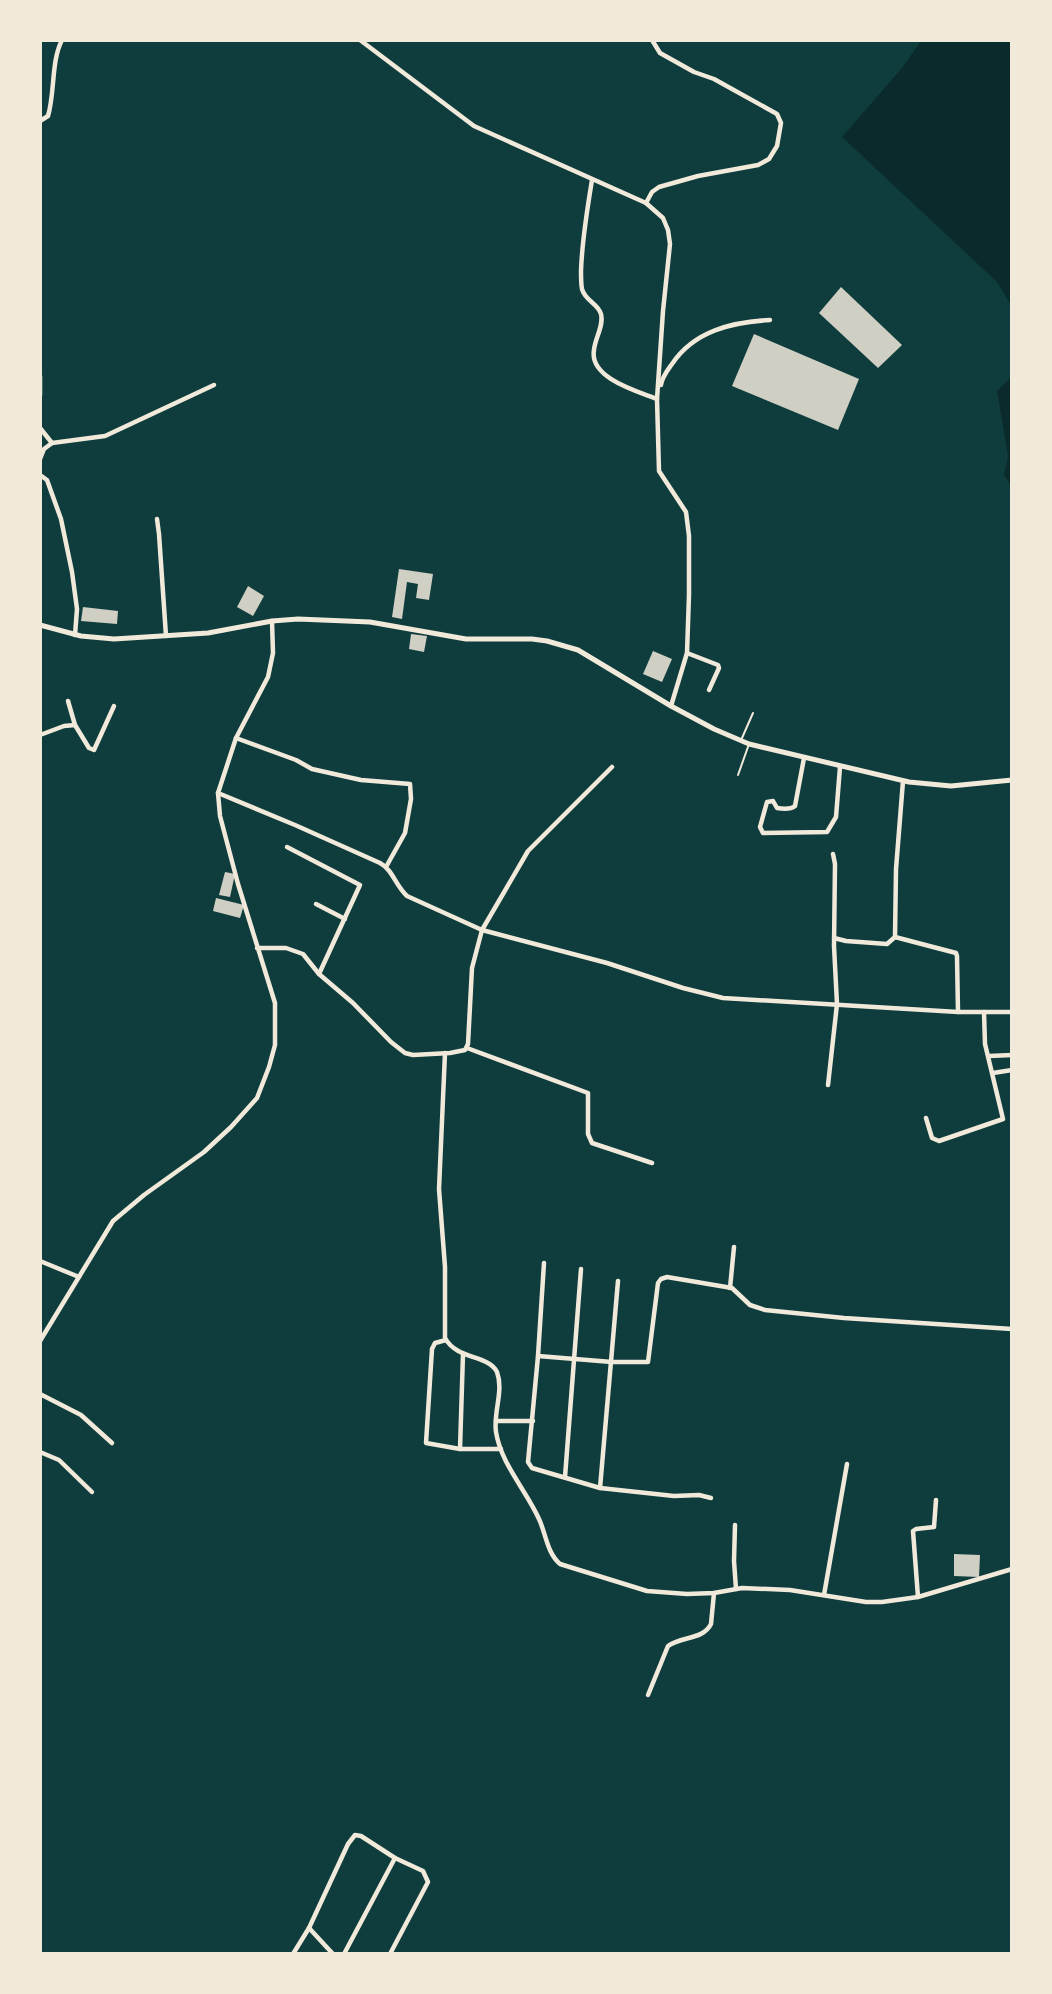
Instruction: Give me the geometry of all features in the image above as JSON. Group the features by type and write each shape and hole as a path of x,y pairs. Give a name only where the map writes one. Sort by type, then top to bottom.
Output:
{"street":[{"path":"40,121 48,116 52,103 58,49 62,40"},
{"path":"360,40 474,126 646,203 663,218 670,244 657,399 659,471 682,505 688,519 690,595 687,653 671,706"},
{"path":"646,203 652,192 659,187 698,176 758,165 769,159 777,146 781,123 777,114 714,79 694,72 660,53 652,40"},
{"path":"592,180 581,256 581,286 585,297 600,311 602,320 593,351 594,360 597,368 612,379 657,399"},
{"path":"657,399 662,379 676,358 690,343 723,327 747,321 770,320"},
{"path":"40,376 40,395"},
{"path":"40,459 44,449 52,443 105,436 214,385"},
{"path":"40,428 52,443"},
{"path":"40,475 47,480 65,537 77,600 75,635"},
{"path":"157,519 166,636"},
{"path":"40,625 75,635 114,639 208,633 272,621 370,622 447,637 488,640 532,639 561,644 578,650 671,706 749,744 903,781 951,786 1011,780"},
{"path":"40,1341 113,1221 204,1152 231,1127 257,1098 269,1067 274,1045 275,1003 220,816 218,793 236,738 268,677 273,653 272,621"},
{"path":"687,653 718,665 719,668 709,690"},
{"path":"68,701 75,725 89,748 94,750 114,706"},
{"path":"40,735 64,726 75,725"},
{"path":"236,738 296,760 312,769 361,780 410,784 412,789 405,833 386,867"},
{"path":"804,758 795,806 789,809 777,808 773,801 767,801 760,827 762,832 770,834 827,832 836,817 840,767"},
{"path":"467,1048 472,968 482,930 528,851 612,766"},
{"path":"834,938 887,944 895,937 896,869 903,781"},
{"path":"218,793 316,834 386,867 398,887 407,896 482,930 607,963 646,977 723,998 958,1012 1011,1012"},
{"path":"287,847 360,884 319,974"},
{"path":"828,1085 837,1004 833,854"},
{"path":"316,904 345,919"},
{"path":"895,937 956,953 958,1012"},
{"path":"257,948 295,950 308,959 319,974 353,1002 391,1042 405,1053 461,1052 467,1048"},
{"path":"926,1118 932,1137 939,1141 1001,1120 1003,1116 985,1044 984,1012"},
{"path":"467,1048 588,1093 588,1134 592,1143 652,1163"},
{"path":"445,1053 439,1190 445,1267 444,1331 446,1340 463,1354 485,1361 497,1372 499,1382 496,1431 501,1449 538,1518 552,1557 560,1564 647,1591 687,1594 736,1589 790,1590 866,1602 918,1597 1011,1569"},
{"path":"989,1056 1011,1056"},
{"path":"993,1073 1011,1070"},
{"path":"730,1288 734,1247"},
{"path":"40,1261 79,1277"},
{"path":"544,1263 529,1466 600,1488 674,1496 699,1495 711,1498"},
{"path":"565,1477 581,1269"},
{"path":"538,1356 612,1362 648,1362 658,1283 667,1277 730,1288 750,1305 765,1310 844,1318 1011,1329"},
{"path":"600,1488 618,1281"},
{"path":"446,1340 435,1343 432,1349 426,1442 460,1449 501,1449"},
{"path":"460,1449 463,1354"},
{"path":"40,1394 81,1414 112,1443"},
{"path":"496,1421 533,1420"},
{"path":"40,1452 59,1460 92,1492"},
{"path":"824,1595 848,1464"},
{"path":"918,1597 913,1531 934,1527 936,1500"},
{"path":"735,1525 736,1589"},
{"path":"648,1695 668,1646 675,1641 703,1634 709,1629 714,1593"},
{"path":"293,1953 309,1928 354,1836 361,1836 395,1858 423,1871 428,1882 390,1953"},
{"path":"344,1953 395,1858"},
{"path":"309,1928 333,1953"}],"lane":[{"path":"741,741 753,713"},
{"path":"738,775 749,744"}],"water":[{"path":"921,41 1011,41 1011,305 997,282 842,137 902,68"},
{"path":"1011,377 1011,486 1004,475 1008,456 997,391"}],"building":[{"path":"841,287 902,345 878,368 819,313"},
{"path":"754,334 859,379 838,430 732,386"},
{"path":"399,569 433,574 429,600 416,598 418,584 407,582 402,619 392,617"},
{"path":"248,586 264,596 253,616 237,607"},
{"path":"83,607 118,611 117,624 81,621"},
{"path":"411,634 427,636 424,652 409,649"},
{"path":"653,651 672,659 662,682 643,674"},
{"path":"225,872 235,874 230,897 219,895"},
{"path":"216,898 244,905 240,918 213,911"},
{"path":"954,1554 980,1555 979,1577 954,1576"}]}
